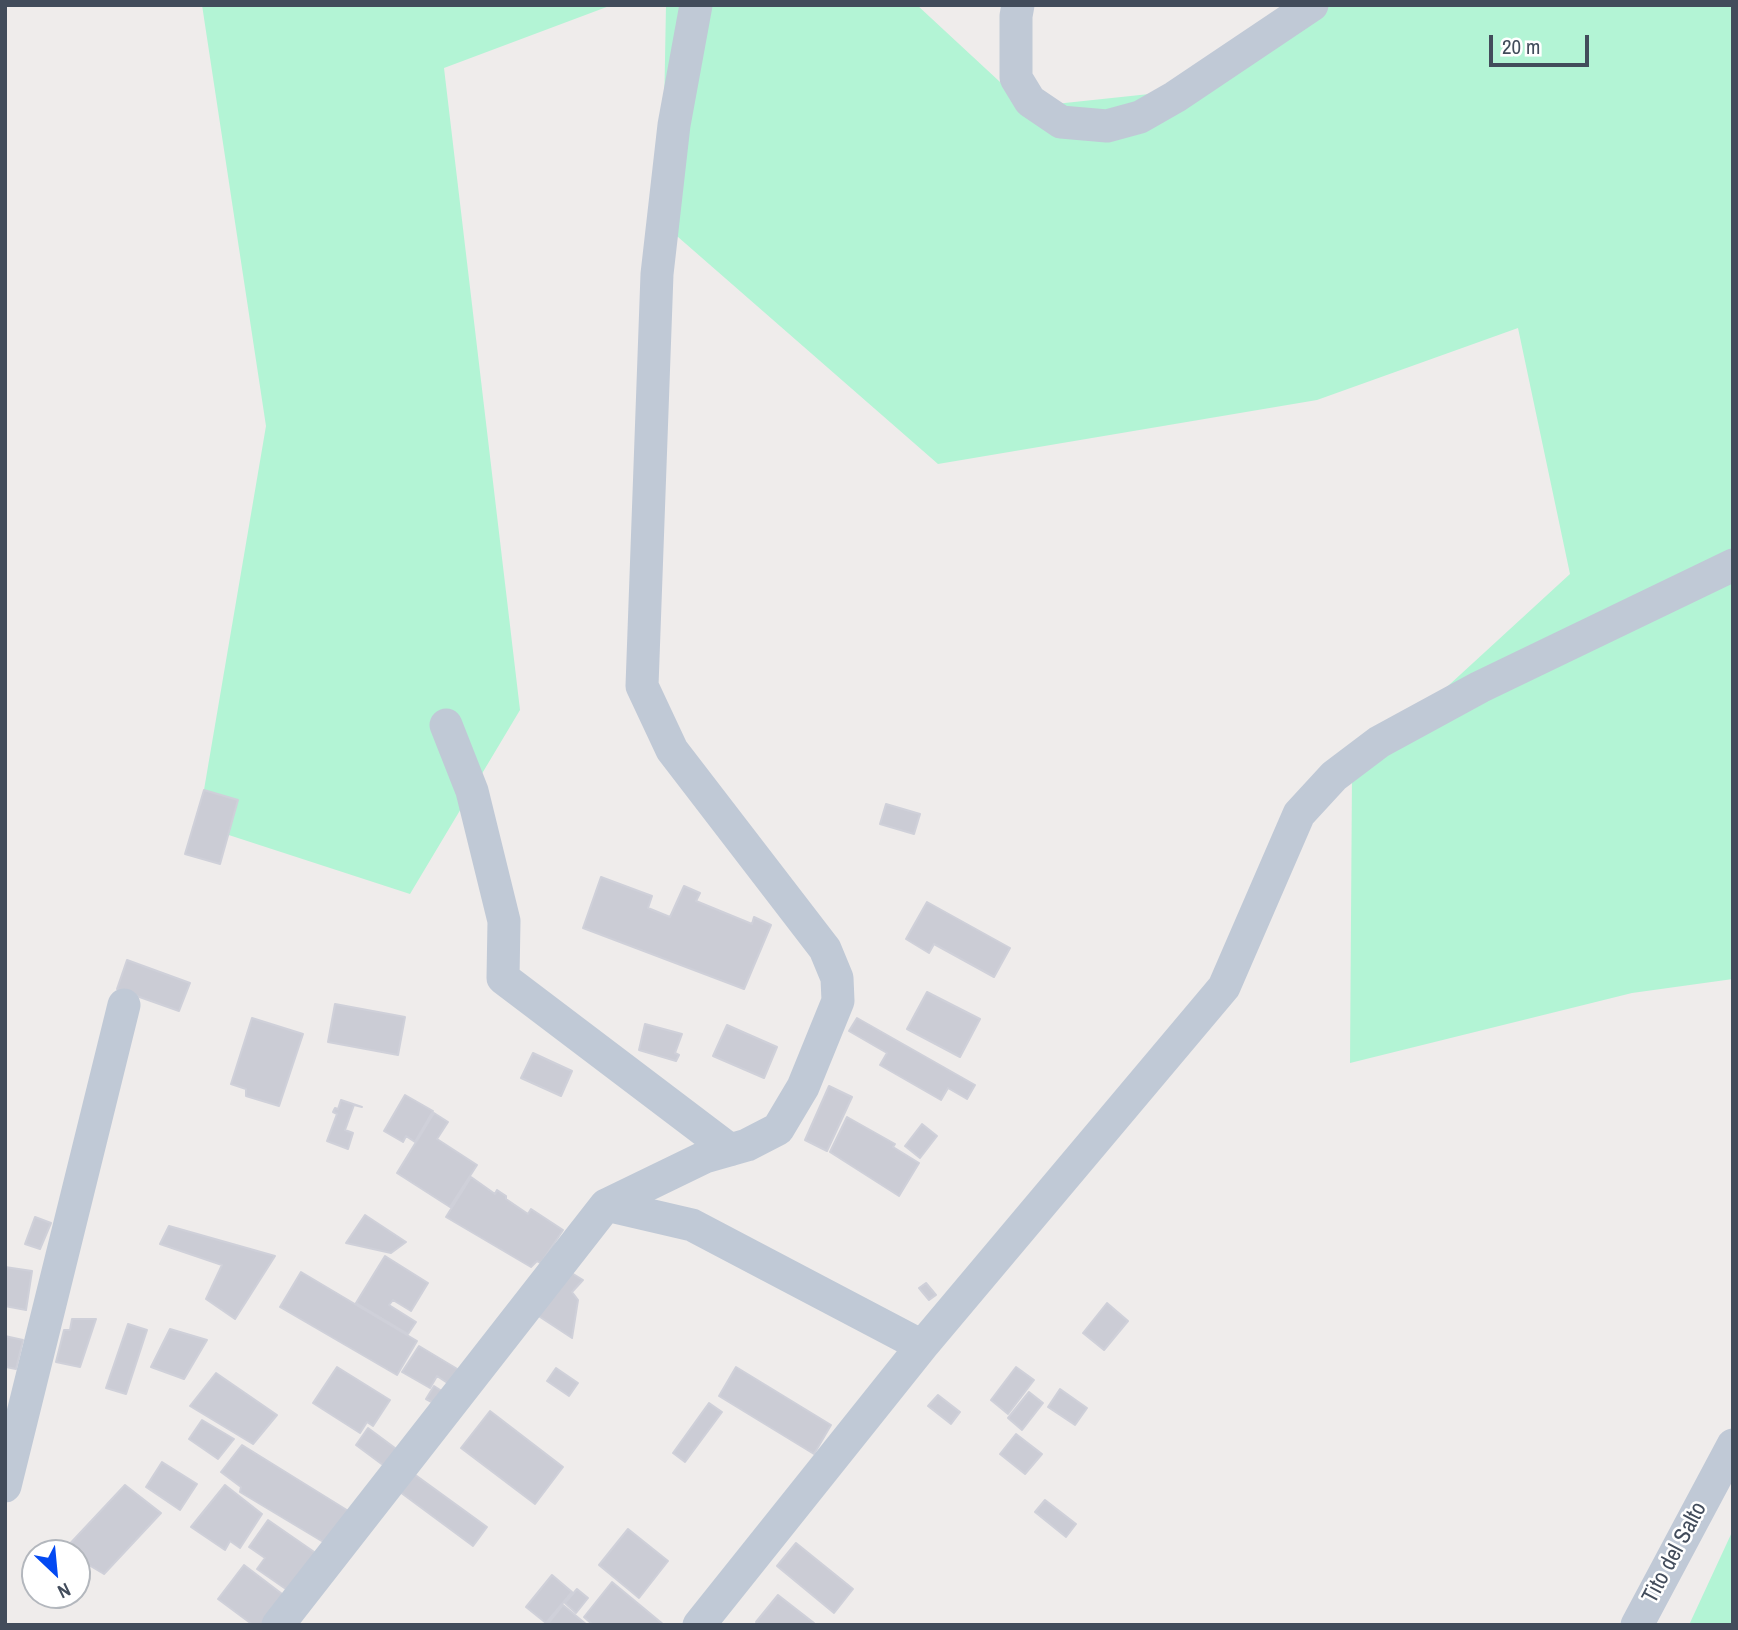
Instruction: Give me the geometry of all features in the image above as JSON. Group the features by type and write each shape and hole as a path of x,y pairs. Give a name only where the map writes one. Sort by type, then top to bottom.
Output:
{"street":[{"path":"278,1625 606,1205 705,1157 747,1145 778,1129 803,1087 838,1000 837,978 825,949 672,750 642,686 657,274 674,125 696,5"},
{"path":"1018,5 1016,78 1030,101 1061,122 1107,127 1140,117 1175,97 1312,5"},
{"path":"699,1625 922,1346 1224,987 1299,814 1334,776 1379,742 1480,687 1733,565"},
{"path":"446,725 472,791 504,921 503,978 730,1150"},
{"path":"5,1486 124,1005"},
{"path":"606,1205 692,1225 922,1346"},
{"name":"Tito del Salto","path":"1637,1625 1733,1445"}],"green space":[{"path":"202,5 612,5 444,68 520,710 410,894 198,825 266,426"},
{"path":"666,5 917,5 1027,107 1206,88 1302,5 1733,5 1733,979 1632,993 1350,1063 1352,774 1570,574 1518,328 1317,400 938,464 662,223"},
{"path":"1733,1530 1733,1625 1689,1625"}],"building":[{"path":"204,790 238,800 220,864 185,854"},
{"path":"886,804 920,814 914,834 880,824"},
{"path":"601,877 652,896 648,908 670,917 684,886 700,893 696,901 752,924 754,917 771,925 744,989 583,928"},
{"path":"927,902 1010,948 994,977 934,944 929,953 906,939"},
{"path":"127,960 190,983 179,1011 117,989"},
{"path":"927,992 980,1019 960,1057 907,1029"},
{"path":"335,1004 405,1017 398,1055 328,1042"},
{"path":"252,1018 303,1034 279,1106 246,1096 246,1089 231,1084"},
{"path":"857,1018 975,1085 967,1099 948,1088 941,1100 880,1065 887,1053 849,1031"},
{"path":"645,1024 682,1034 675,1053 679,1055 676,1061 639,1050"},
{"path":"727,1025 777,1047 764,1078 713,1056"},
{"path":"533,1053 572,1071 561,1096 521,1078"},
{"path":"829,1086 852,1097 827,1151 805,1140"},
{"path":"405,1095 433,1111 415,1142 406,1136 403,1142 384,1131"},
{"path":"341,1100 362,1107 354,1105 345,1130 353,1133 348,1149 327,1141 337,1114 333,1112 335,1108 338,1109"},
{"path":"434,1113 448,1122 437,1139 477,1165 450,1207 397,1173"},
{"path":"847,1117 895,1144 893,1147 919,1163 899,1196 830,1152"},
{"path":"922,1124 937,1136 920,1158 905,1146"},
{"path":"471,1177 495,1194 497,1190 528,1214 531,1209 563,1230 541,1263 537,1261 531,1267 446,1217"},
{"path":"365,1215 406,1242 391,1253 346,1243"},
{"path":"35,1217 51,1223 40,1249 25,1244"},
{"path":"169,1226 275,1256 235,1319 206,1299 222,1265 160,1244"},
{"path":"385,1256 428,1283 411,1311 393,1300 389,1305 416,1322 408,1334 356,1303"},
{"path":"5,1267 32,1271 26,1310 5,1306"},
{"path":"301,1272 417,1341 397,1375 280,1307"},
{"path":"570,1272 583,1280 572,1292 578,1300 572,1338 537,1315"},
{"path":"926,1283 936,1295 929,1300 919,1288"},
{"path":"1107,1303 1128,1321 1104,1350 1083,1333"},
{"path":"72,1319 96,1319 80,1367 56,1362 64,1330 70,1330"},
{"path":"128,1324 147,1330 126,1394 106,1388"},
{"path":"170,1329 207,1340 184,1379 151,1367"},
{"path":"5,1336 23,1340 16,1369 6,1367"},
{"path":"419,1346 459,1370 449,1384 437,1376 430,1388 402,1372"},
{"path":"337,1367 390,1400 373,1426 367,1422 360,1433 313,1403"},
{"path":"736,1367 831,1425 814,1454 719,1396"},
{"path":"1016,1367 1034,1380 1008,1414 991,1400"},
{"path":"556,1368 578,1383 569,1396 547,1381"},
{"path":"216,1373 277,1415 253,1444 190,1406"},
{"path":"434,1386 448,1395 441,1407 426,1399"},
{"path":"1060,1389 1087,1408 1075,1425 1048,1407"},
{"path":"1029,1392 1043,1403 1022,1430 1008,1418"},
{"path":"938,1395 960,1412 951,1424 928,1406"},
{"path":"709,1403 722,1412 685,1462 673,1453"},
{"path":"490,1411 563,1467 535,1504 461,1448"},
{"path":"202,1420 234,1439 218,1459 189,1439"},
{"path":"368,1428 399,1451 387,1468 356,1445"},
{"path":"1016,1434 1042,1454 1025,1474 1000,1454"},
{"path":"242,1445 350,1512 325,1543 240,1492 241,1487 221,1472"},
{"path":"162,1462 197,1484 180,1510 146,1487"},
{"path":"414,1474 487,1527 473,1546 400,1492"},
{"path":"125,1485 161,1513 104,1574 91,1566 91,1539 74,1539"},
{"path":"225,1485 262,1514 240,1548 230,1541 225,1550 191,1527"},
{"path":"1045,1500 1076,1524 1066,1537 1035,1512"},
{"path":"268,1520 320,1556 293,1594 257,1569 265,1558 249,1547"},
{"path":"628,1529 668,1561 639,1598 599,1565"},
{"path":"796,1543 853,1589 834,1613 777,1566"},
{"path":"244,1565 290,1600 271,1625 253,1625 218,1599"},
{"path":"552,1575 572,1592 546,1623 526,1607"},
{"path":"612,1582 664,1625 593,1625 584,1617"},
{"path":"577,1589 588,1598 576,1613 565,1603"},
{"path":"778,1595 814,1623 760,1625 756,1622"},
{"path":"563,1605 587,1625 547,1625"}]}
